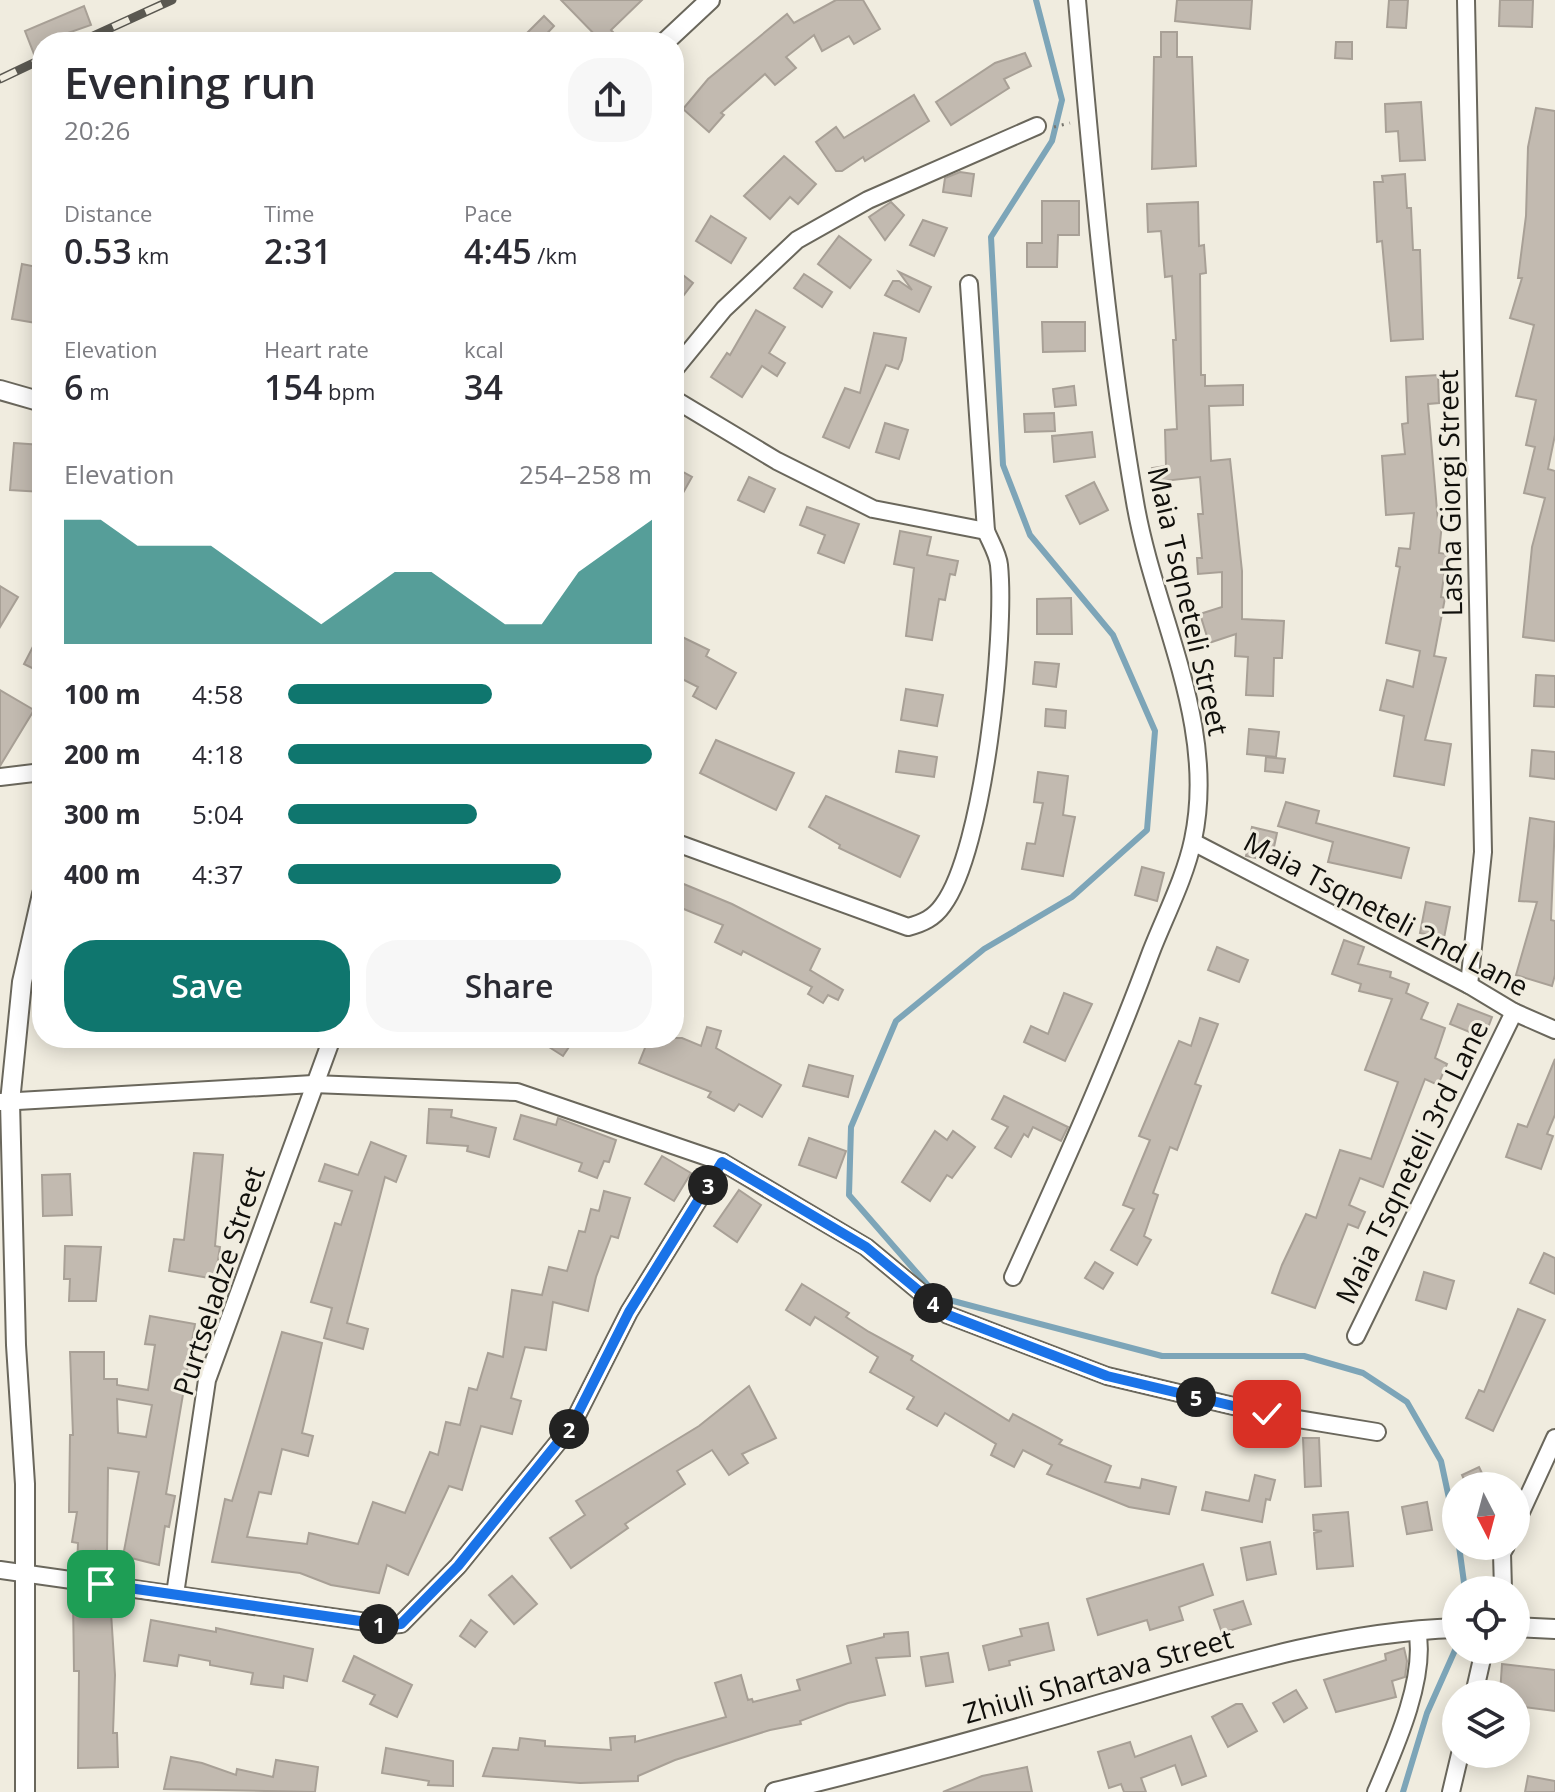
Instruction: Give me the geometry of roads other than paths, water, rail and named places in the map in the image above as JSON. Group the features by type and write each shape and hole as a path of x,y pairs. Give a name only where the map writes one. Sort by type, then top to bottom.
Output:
{"street":[{"path":"676,32 710,0"},
{"name":"Maia Tsqneteli Street","path":"1013,1277 1107,1070 1193,842 1199,794 1195,734 1178,656 1135,506 1111,345 1077,0"},
{"name":"Lasha Giorgi Street","path":"1466,0 1483,852 1469,985"},
{"path":"684,358 724,309 797,240 868,200 1041,128"},
{"path":"684,846 908,927 927,922 944,905 965,858 993,720 999,562 986,531 969,284"},
{"path":"0,390 32,399"},
{"path":"684,405 777,461 873,509 986,531"},
{"path":"0,777 32,773"},
{"name":"Maia Tsqneteli 2nd Lane","path":"1193,842 1469,985 1514,1012 1555,1030"},
{"path":"25,1792 27,1574 5,1102 22,982 32,938"},
{"name":"Maia Tsqneteli 3rd Lane","path":"1356,1336 1514,1012"},
{"name":"Purtseladze Street","path":"175,1594 207,1380 328,1048"},
{"path":"5,1102 313,1084 517,1092 722,1162 866,1247 948,1315 1107,1376 1267,1414 1377,1432"},
{"path":"0,1570 388,1625 401,1624 458,1566 572,1425 629,1312 722,1162"},
{"path":"1530,1492 1555,1438"},
{"name":"Zhiuli Shartava Street","path":"775,1792 914,1759 1288,1650 1442,1628"},
{"path":"1530,1628 1555,1629"},
{"path":"1376,1792 1411,1697 1421,1651 1417,1630"},
{"path":"1451,1792 1457,1768"}],"waterway":[{"path":"1036,0 1062,100 1052,141 991,237 1003,465 1030,535 1113,635 1155,731 1147,830 1072,897 984,949 896,1021 851,1127 849,1195 938,1297 1162,1356 1304,1356 1363,1373 1407,1402 1441,1461 1443,1472"},
{"path":"1461,1560 1463,1576"},
{"path":"1403,1792 1427,1713 1449,1664"}],"railway":[{"path":"102,32 172,0"},
{"path":"0,79 32,64"}]}
